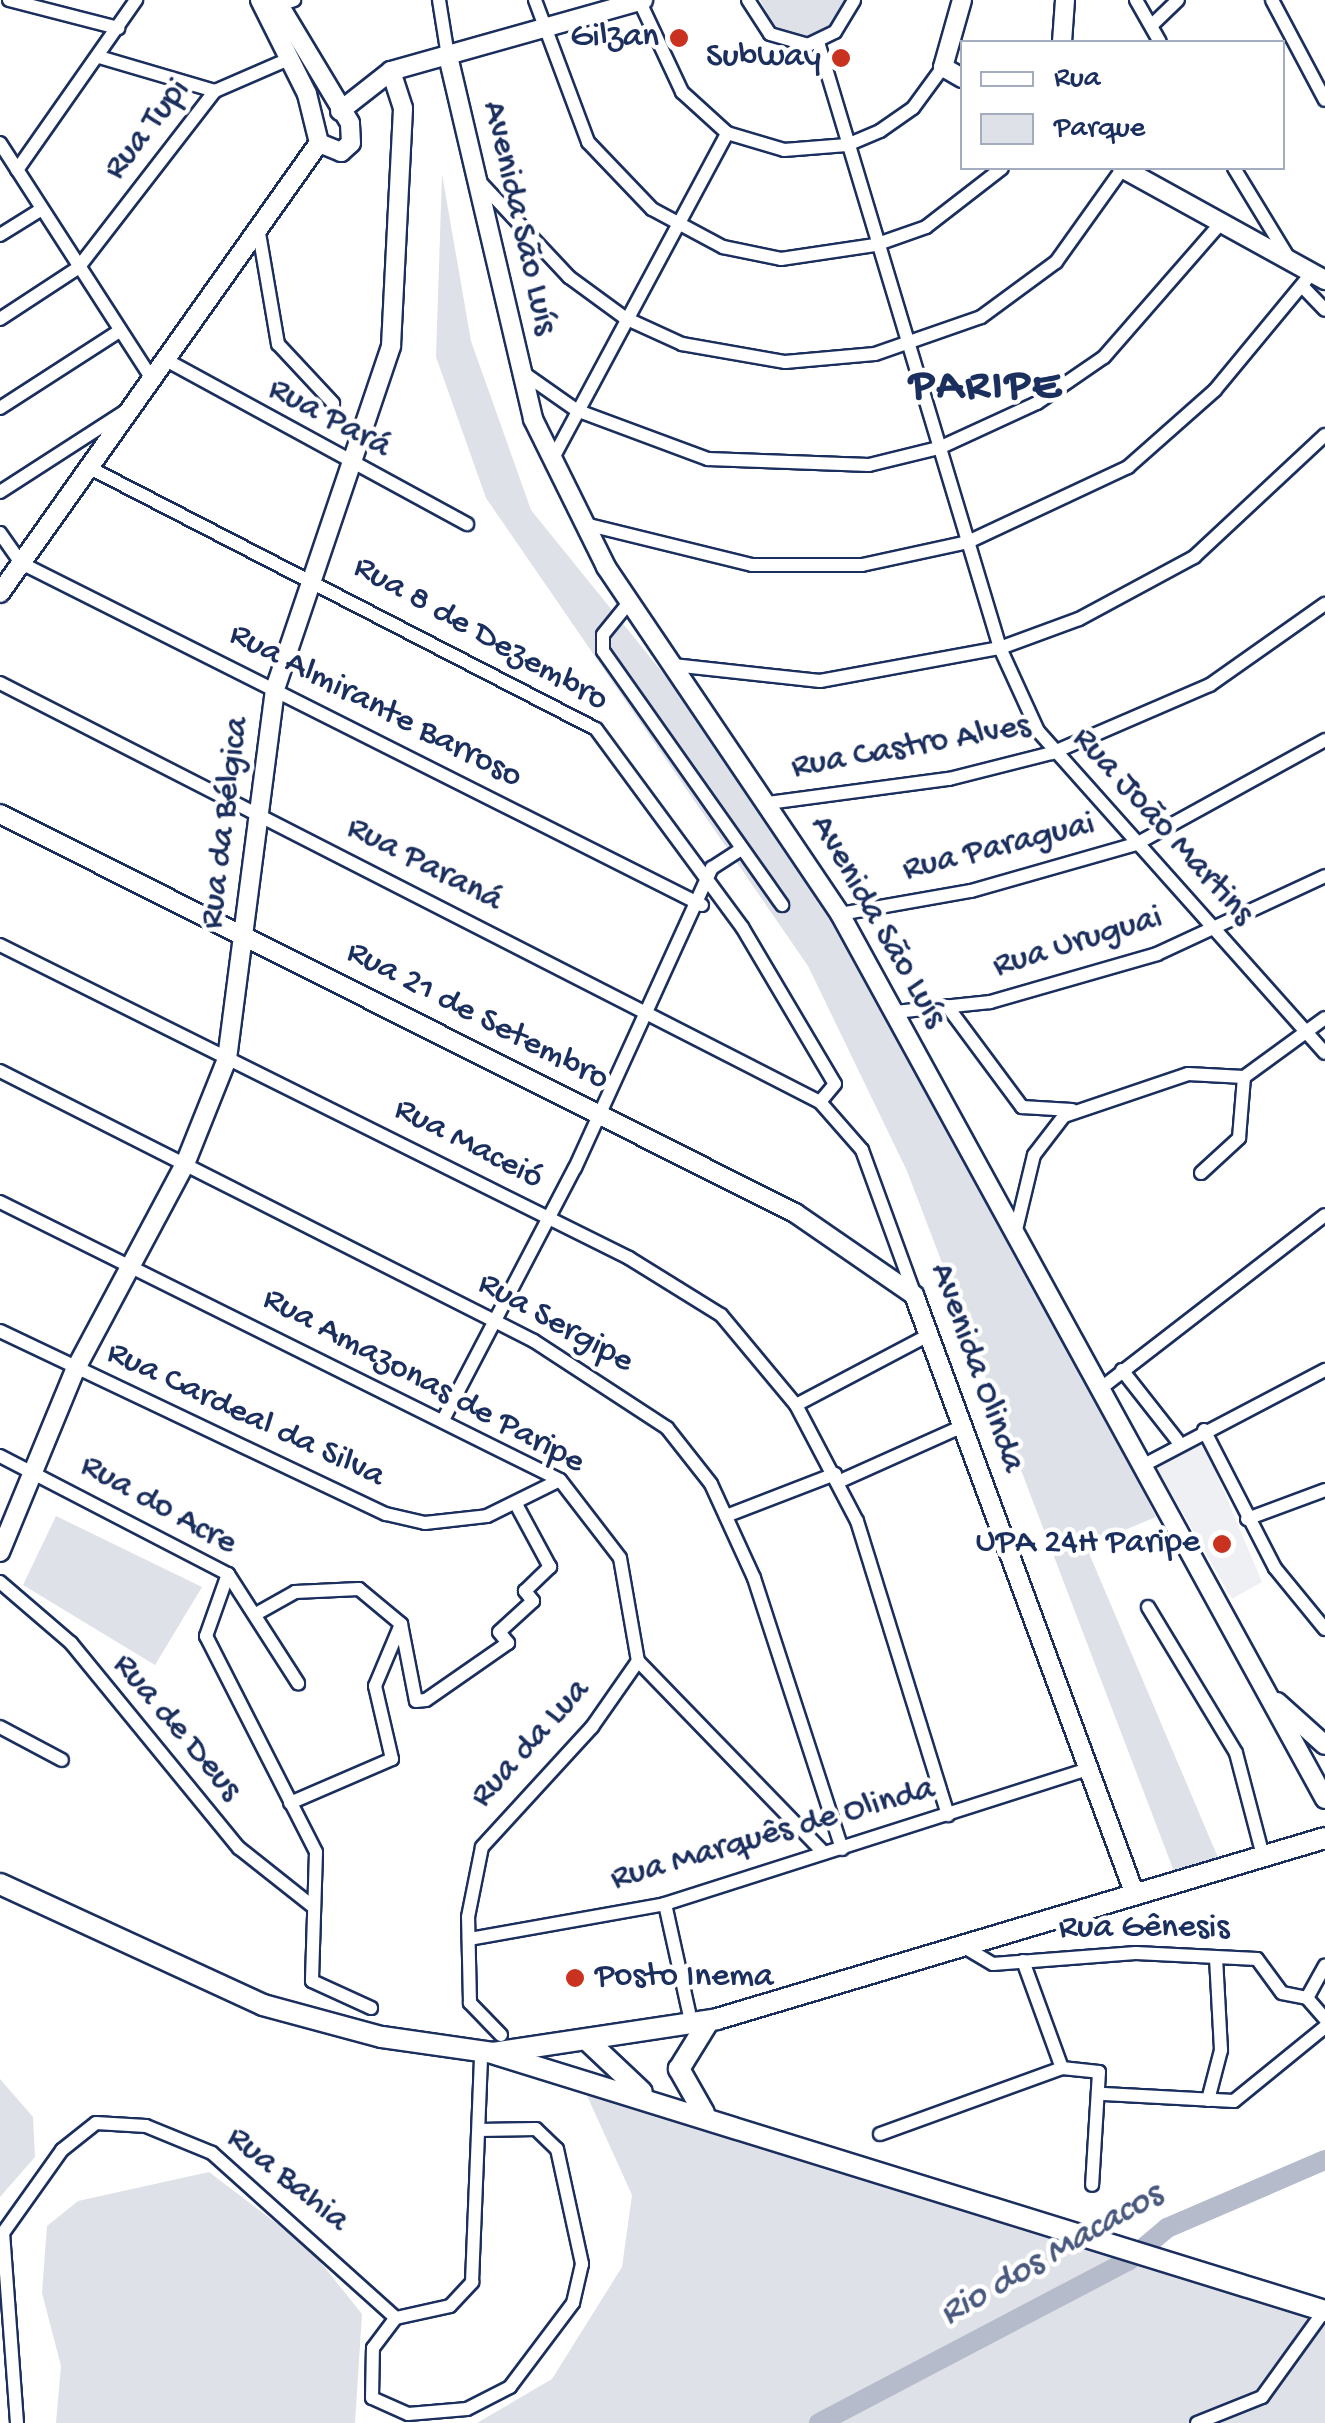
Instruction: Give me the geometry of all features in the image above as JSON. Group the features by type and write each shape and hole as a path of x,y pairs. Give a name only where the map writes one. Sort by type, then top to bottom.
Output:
{"main road":[{"path":"260,0 327,148"},
{"path":"340,111 391,72 640,0"},
{"path":"960,77 943,67 962,0"},
{"path":"1062,40 1064,0"},
{"path":"0,592 259,233 327,148 353,136 283,2"},
{"name":"Avenida São Luís","path":"448,56 480,180 519,370 552,460 627,605 673,665 840,914 1325,1800"},
{"name":"Rua da Bélgica","path":"0,1552 30,1471 75,1370 185,1164 227,1059 276,690 353,467 396,318 403,108 391,72"},
{"path":"1126,170 1290,260 1313,280"},
{"name":"Rua 21 de Setembro","path":"0,814 836,1236 914,1295"},
{"name":"Avenida Olinda","path":"914,1295 1134,1894"},
{"path":"1260,1685 1325,1746"},
{"path":"492,2047 590,2043 683,2020 709,2021 966,1948 1321,1839"},
{"path":"0,1884 264,2006 492,2047 723,2124 1153,2254 1325,2311"},
{"path":"683,2020 670,2092 701,2117"},
{"path":"709,2021 689,2040 680,2080 695,2106 723,2124"},
{"path":"590,2043 653,2099"}],"street":[{"path":"9,0 118,28"},
{"path":"17,170 136,0"},
{"path":"440,0 448,56"},
{"path":"534,0 588,142 678,229 782,259 875,245 926,227 999,170"},
{"path":"640,0 682,92 727,133 784,150 847,145 913,108 943,67"},
{"path":"748,0 770,34 818,42 854,0"},
{"path":"1136,0 1159,40"},
{"path":"1152,25 1178,0"},
{"path":"1272,0 1325,100"},
{"name":"Rua João Martins","path":"818,42 875,245 1000,648 1052,753 1325,1053"},
{"path":"98,57 215,91"},
{"name":"Rua Tupi","path":"0,319 78,268 215,91 289,60"},
{"path":"552,460 727,133"},
{"path":"1,146 152,379"},
{"path":"480,180 509,217 625,318 739,359 906,346 981,317 1056,262 1121,170"},
{"path":"1235,170 1290,260"},
{"path":"0,236 42,209"},
{"path":"488,218 509,217"},
{"path":"519,370 576,410 708,460 751,465 869,465 939,448 1038,403 1104,357 1220,224"},
{"path":"259,233 278,344 334,403"},
{"path":"585,524 752,565 862,565 968,542 1128,467 1215,390 1313,280 1325,310"},
{"path":"0,408 118,332"},
{"name":"Rua Pará","path":"166,360 353,467 467,524"},
{"path":"528,401 555,395"},
{"path":"0,492 132,407"},
{"path":"673,665 820,681 1000,648 1079,619 1194,557 1325,435"},
{"name":"Rua 8 de Dezembro","path":"90,468 312,578 596,729 711,884 834,1084 820,1102"},
{"path":"0,533 20,563"},
{"name":"Rua Almirante Barroso","path":"20,563 702,905"},
{"name":"Rua Castro Alves","path":"768,803 950,779 1052,753 1210,685 1325,604"},
{"path":"627,605 603,635 603,652 782,905"},
{"name":"Rua Paraná","path":"0,683 820,1102"},
{"name":"Rua Paraguai","path":"840,914 971,891 1136,844 1325,740"},
{"path":"443,1420 601,1116 702,905 717,862 741,849"},
{"name":"Rua Uruguai","path":"895,1012 947,1006 1075,979 1214,930 1325,876"},
{"name":"Rua Maceió","path":"0,945 548,1219 721,1315 796,1405 836,1478 948,1815"},
{"path":"947,1006 1022,1107 1074,1110 1188,1074 1244,1077 1325,1018"},
{"name":"Rua Sergipe","path":"0,1072 494,1322 667,1428 726,1516 842,1849"},
{"path":"1202,1173 1239,1138 1244,1077"},
{"name":"Avenida Olinda","path":"820,1102 862,1150 914,1295"},
{"path":"1015,1234 1034,1155 1074,1110"},
{"name":"Rua Amazonas de Paripe","path":"0,1202 134,1265 560,1480 594,1514 630,1583 638,1661"},
{"path":"1100,1389 1325,1215"},
{"name":"Rua Cardeal da Silva","path":"0,1331 75,1370 386,1514 458,1522 516,1504 560,1480"},
{"path":"796,1405 929,1335"},
{"path":"1122,1370 1177,1440"},
{"path":"1142,1466 1177,1440 1325,1370"},
{"path":"726,1516 836,1478 963,1426"},
{"path":"1204,1430 1247,1519 1325,1629"},
{"name":"Rua do Acre","path":"0,1456 228,1574 298,1683"},
{"path":"1247,1519 1325,1490"},
{"path":"256,1614 294,1592 335,1584 359,1588 401,1624 416,1700 451,1687 508,1642 498,1632 532,1602 525,1591 550,1567 516,1504"},
{"path":"228,1574 206,1636 316,1852 312,1906 314,1984 371,2008"},
{"name":"Rua de Deus","path":"0,1582 71,1643 227,1836 312,1906"},
{"path":"1148,1607 1229,1738 1263,1856"},
{"path":"290,1803 392,1760 375,1686 401,1624"},
{"path":"638,1661 824,1853"},
{"name":"Rua da Lua","path":"492,2047 472,2011 469,1939 476,1864 491,1832 592,1727 638,1661"},
{"path":"0,1727 62,1760"},
{"name":"Rua Marquês de Olinda","path":"469,1939 665,1904 1089,1769"},
{"path":"665,1904 683,2020"},
{"name":"Rua Gênesis","path":"966,1948 987,1963 1262,1960 1282,1993 1307,1998"},
{"path":"1208,2100 1221,2050 1216,1958"},
{"path":"1024,1961 1062,2068"},
{"path":"1325,1966 1307,1998 1325,2019"},
{"path":"1104,2094 1208,2100 1245,2097 1325,2027"},
{"path":"479,2130 536,2129 557,2148 582,2264 573,2302 510,2387 434,2417 372,2398 373,2348 396,2318 450,2306 472,2282 479,2130 492,2047"},
{"path":"880,2134 1062,2068 1096,2067 1104,2094 1092,2186"},
{"name":"Rua Bahia","path":"17,2423 7,2386 3,2233 62,2150 96,2123 146,2126 212,2153 396,2318"},
{"path":"1198,2423 1262,2397 1325,2311"}],"shaded area":[{"name":"UPA 24H Paripe","path":"1202,1439 1262,1582 1232,1599 1154,1463"}],"green space":[{"path":"760,0 856,0 840,29 807,40 774,27"},
{"path":"442,174 471,341 531,510 768,803 1015,1236 1156,1517 1086,1546 1219,1860 1175,1874 907,1171 808,966 486,498 436,357"},
{"path":"56,1516 202,1587 155,1665 23,1585"},
{"path":"0,2079 33,2117 35,2157 0,2197"},
{"path":"584,2089 1325,2323 1325,2423 477,2423 552,2379 622,2267 632,2195"},
{"path":"209,2172 310,2249 362,2314 355,2423 56,2423 61,2366 42,2293 47,2226 78,2201"}],"waterway":[{"name":"Rio dos Macacos","path":"819,2423 1128,2261 1167,2228 1325,2160"}],"place":[{"name":"Gilzan","path":"679,38"},
{"name":"Subway","path":"841,58"},
{"name":"UPA 24H Paripe","path":"1222,1544"},
{"name":"Posto Inema","path":"575,1978"}],"district":[{"name":"PARIPE","path":"986,388"}]}
